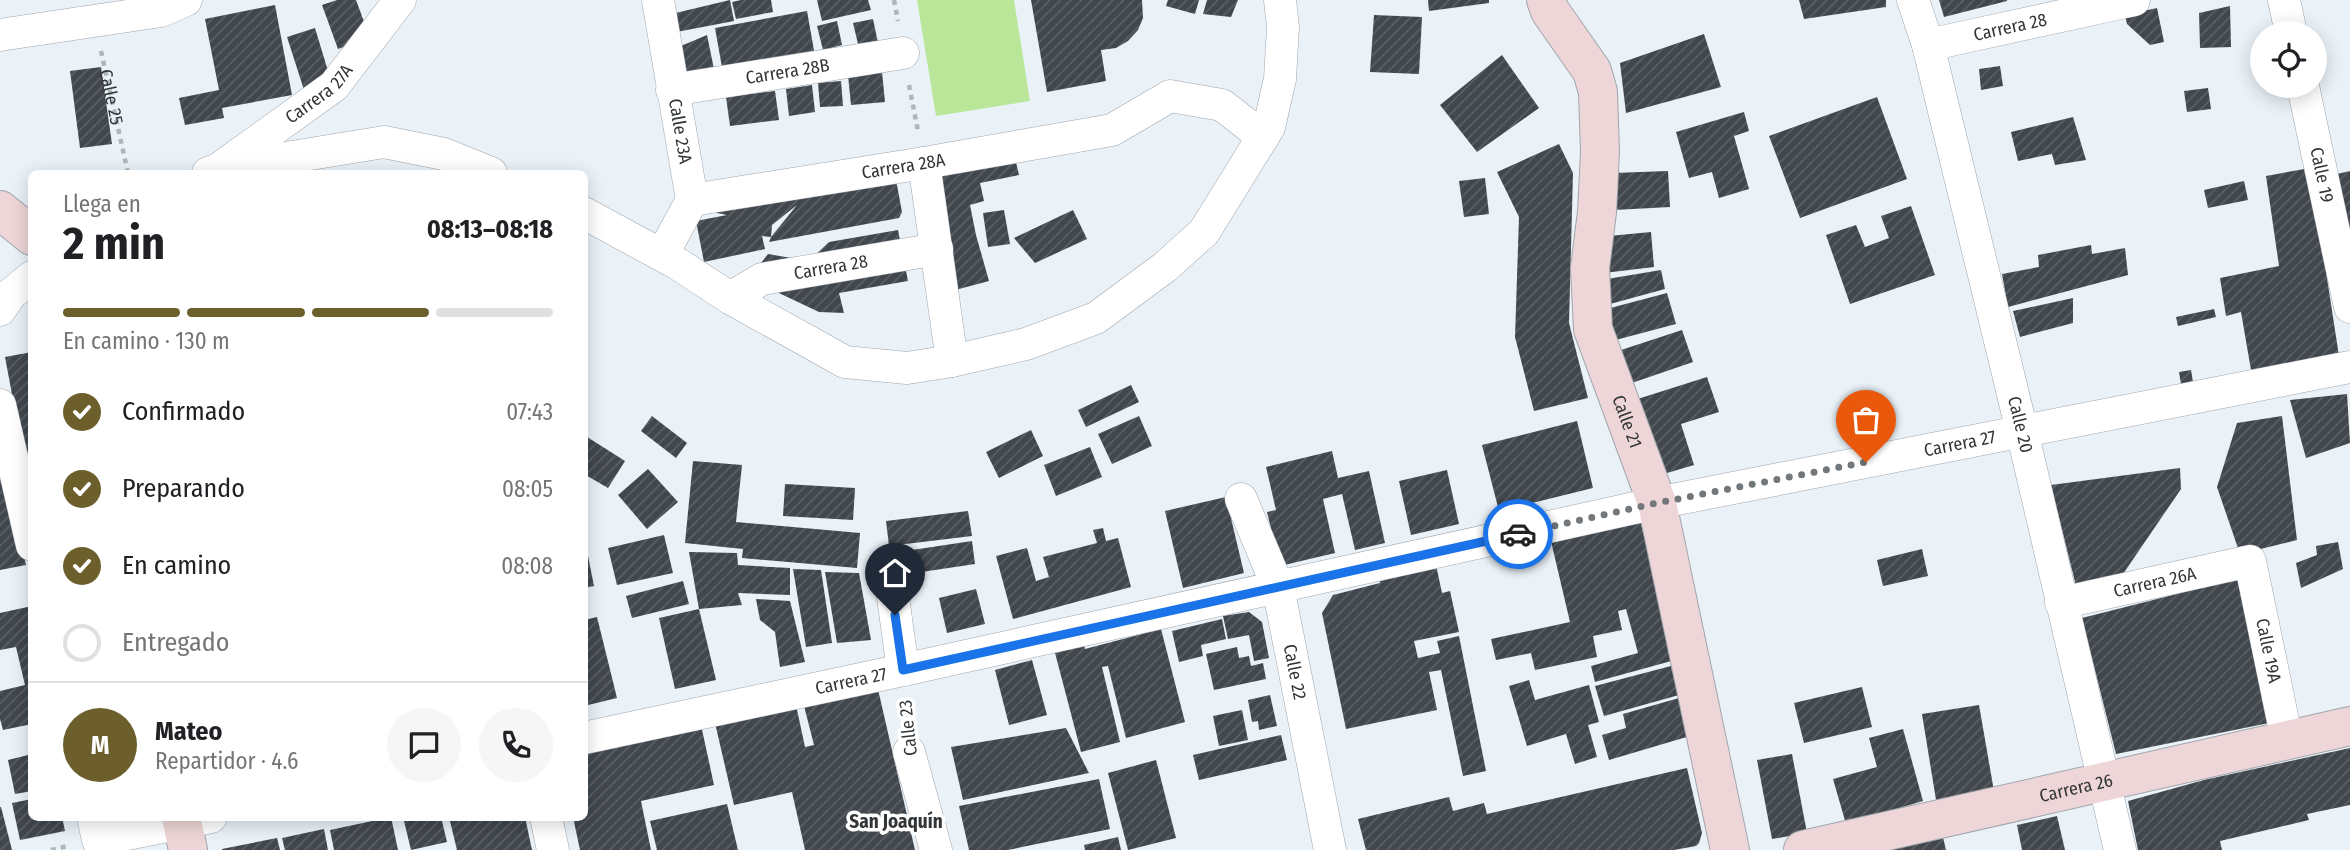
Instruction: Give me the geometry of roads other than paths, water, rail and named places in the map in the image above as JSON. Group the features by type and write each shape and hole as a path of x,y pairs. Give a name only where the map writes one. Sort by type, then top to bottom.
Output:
{"street":[{"path":"0,34 161,10 186,0"},
{"name":"Carrera 27A","path":"214,170 334,86 400,0"},
{"name":"Calle 23A","path":"657,0 692,200"},
{"path":"588,216 662,255 730,298 845,362 907,368 1026,344 1096,318 1165,267 1204,232 1269,127 1280,79 1283,27 1280,0"},
{"name":"Calle 21","path":"1546,0 1550,11 1592,71 1598,92 1600,152 1597,212 1590,268 1593,328 1657,503 1730,850"},
{"name":"Calle 20","path":"1913,0 1928,45 2120,850"},
{"name":"Carrera 28","path":"1928,45 2134,0"},
{"path":"2284,0 2288,21"},
{"name":"Carrera 28B","path":"672,90 903,53"},
{"name":"Carrera 28A","path":"692,200 1112,130 1170,96 1222,105 1263,137"},
{"name":"Calle 19","path":"2306,98 2350,307"},
{"path":"219,170 384,142 444,154 484,170"},
{"path":"924,163 952,361"},
{"path":"662,255 692,200"},
{"path":"0,210 28,233"},
{"name":"Carrera 28","path":"730,298 762,279 937,249"},
{"path":"0,310 11,294 28,280"},
{"name":"Carrera 27","path":"588,737 1657,503 2350,367"},
{"path":"0,405 28,528"},
{"name":"Calle 22","path":"1241,499 1278,587 1330,850"},
{"path":"888,561 903,670"},
{"name":"Carrera 26A","path":"2061,603 2250,561"},
{"name":"Calle 19A","path":"2250,561 2287,740"},
{"name":"Carrera 26","path":"1803,850 2350,726"},
{"name":"Calle 23","path":"909,752 936,850"},
{"path":"547,821 553,850"},
{"path":"95,828 190,827"}],"district":[{"name":"San Joaquín","path":"896,821"}]}
